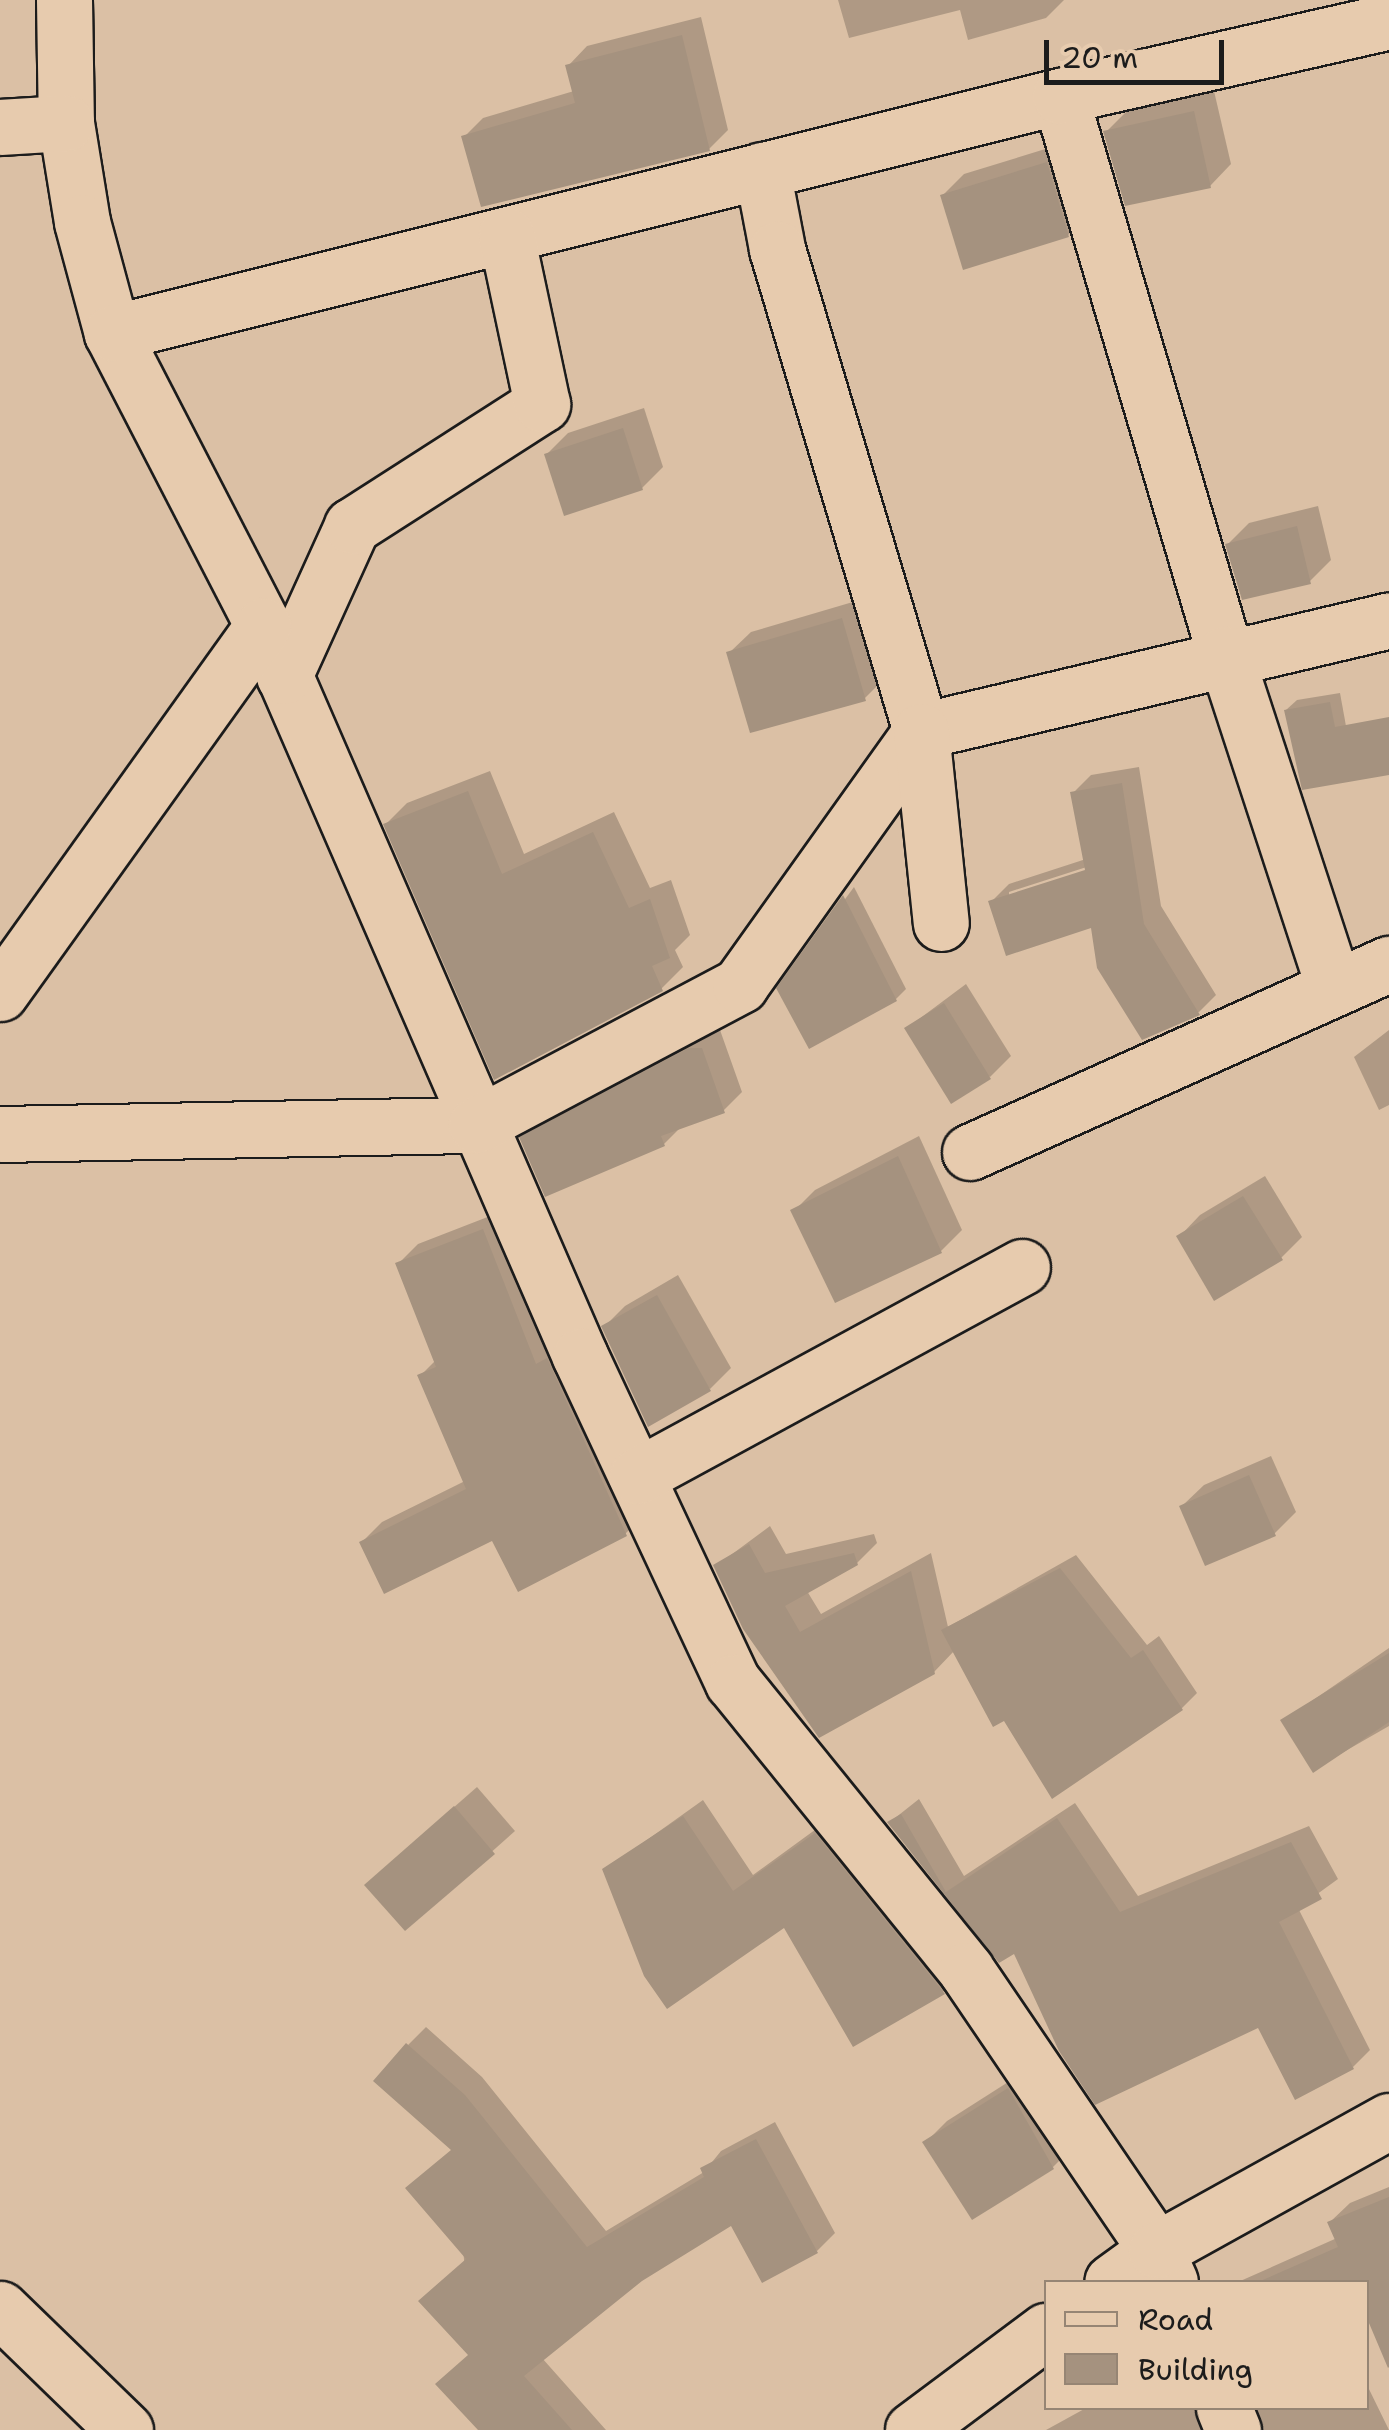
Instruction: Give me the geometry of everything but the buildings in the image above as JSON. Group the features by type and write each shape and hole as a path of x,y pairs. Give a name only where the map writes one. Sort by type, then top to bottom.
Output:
{"main road":[{"path":"64,0 66,124 82,222 112,333 263,626 476,1125 733,1682 966,1970 1164,2266"},
{"path":"112,333 1060,96 1389,21"},
{"path":"1060,96 1225,654 1334,987"},
{"path":"0,127 66,124"},
{"path":"762,170 777,250 922,732 942,923"},
{"path":"284,676 352,526 542,404 506,234"},
{"path":"0,1134 476,1125 740,985 922,732 1225,654 1389,620"},
{"path":"0,993 263,626"},
{"path":"970,1152 1389,964"},
{"path":"637,1476 1022,1267"},
{"path":"1118,2280 1164,2266 1389,2121"},
{"path":"0,2309 126,2430"},
{"path":"913,2430 1044,2332"}]}
